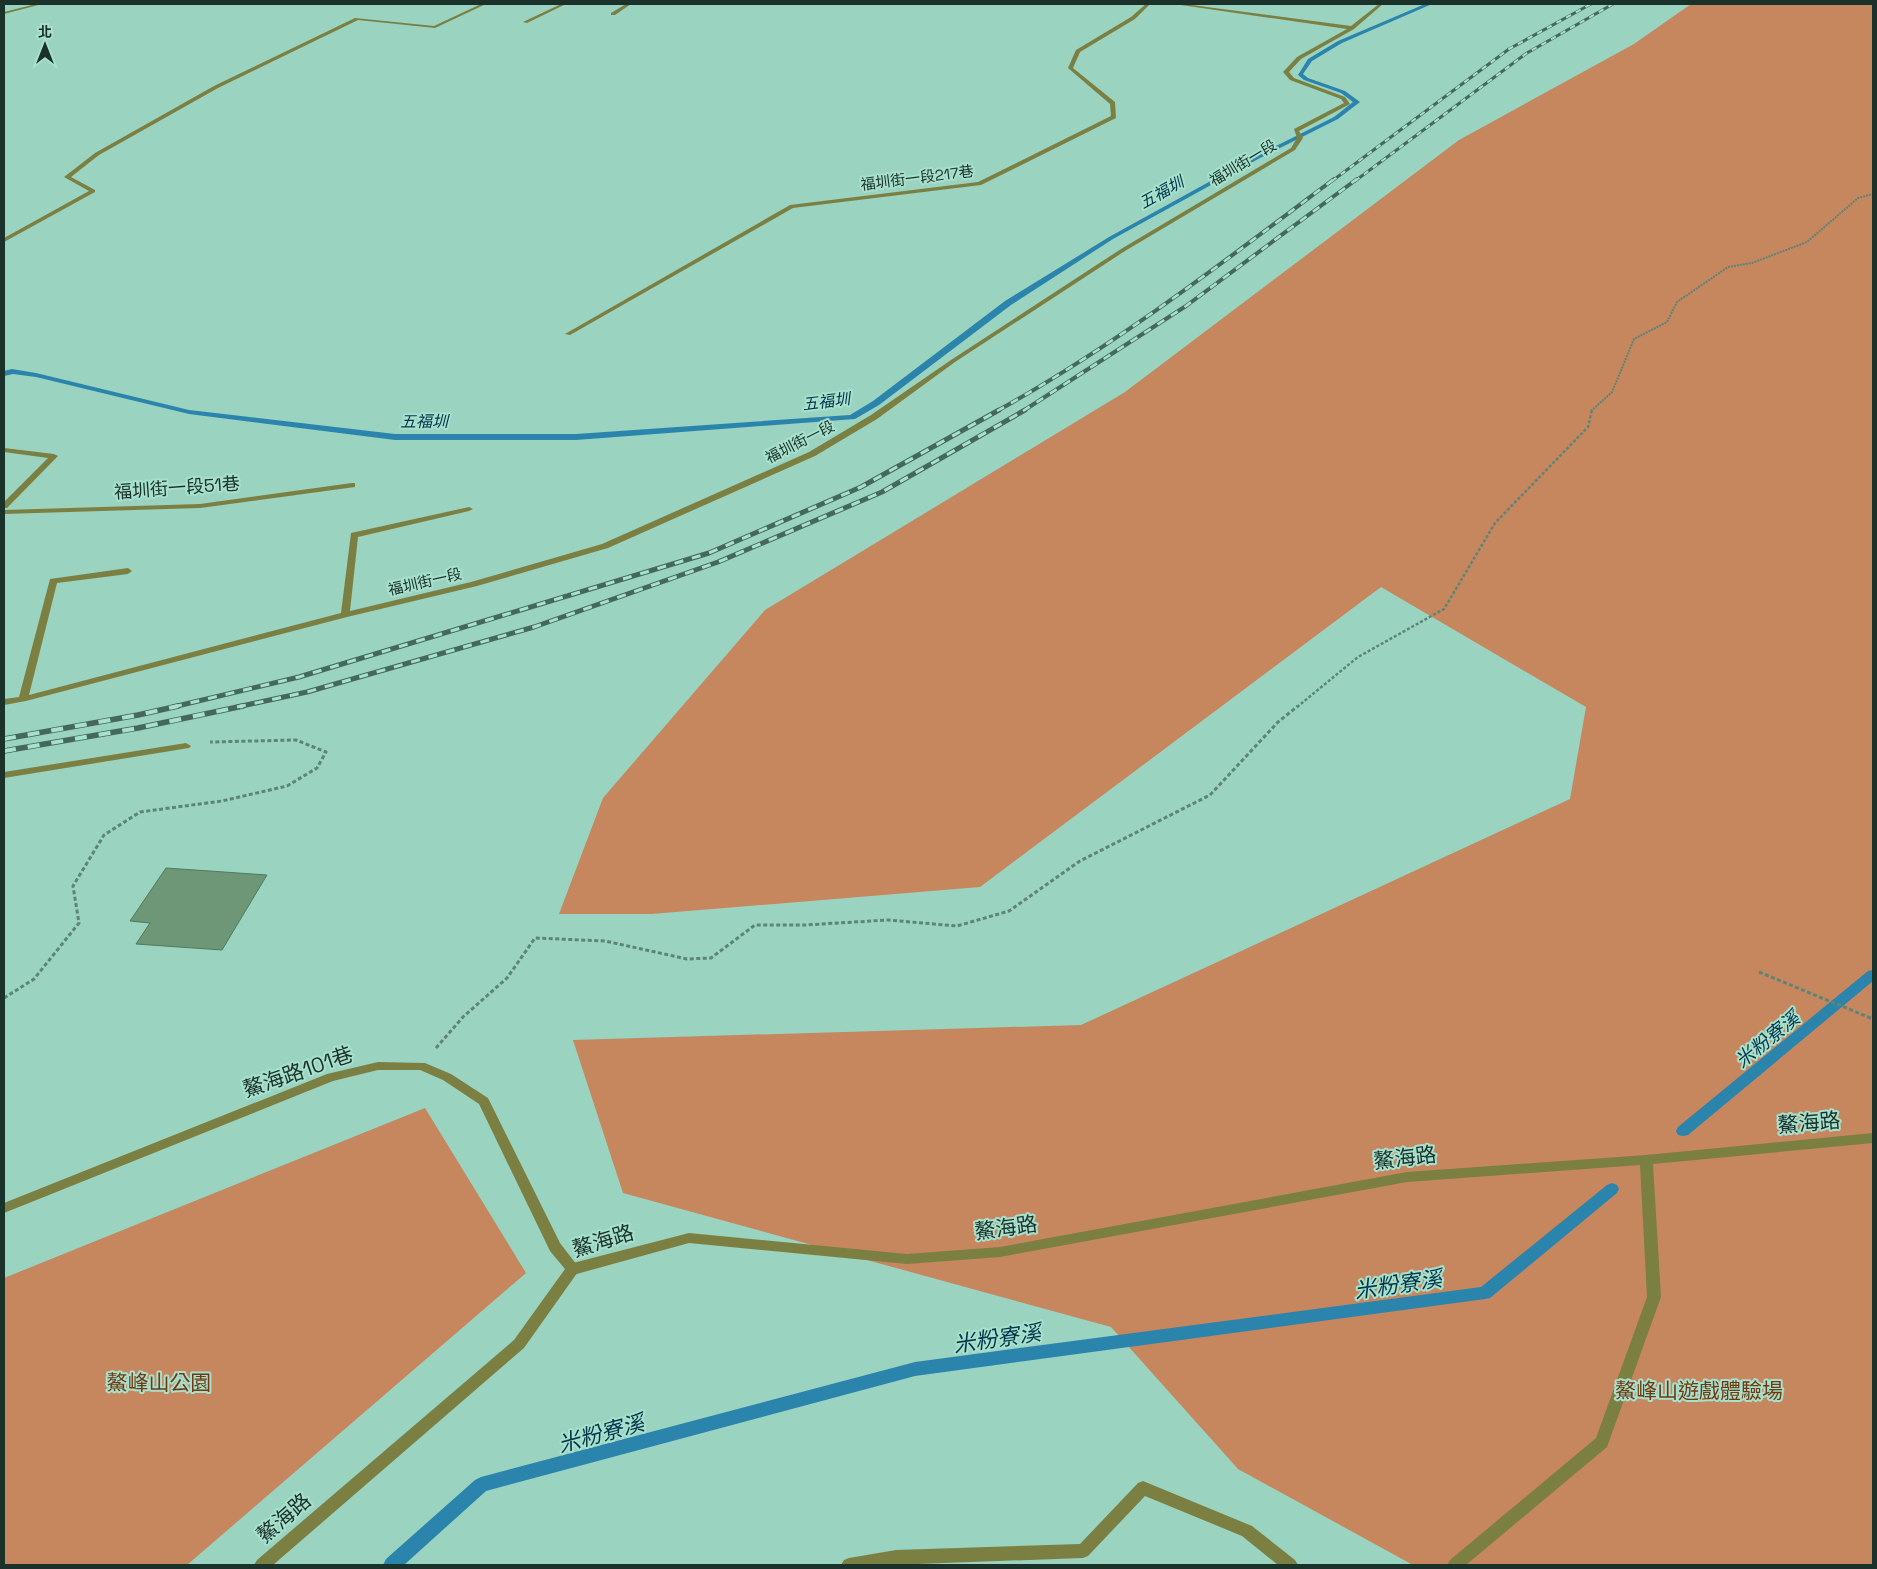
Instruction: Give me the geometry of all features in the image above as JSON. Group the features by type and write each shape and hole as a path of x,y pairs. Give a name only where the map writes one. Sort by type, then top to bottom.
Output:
{"street":[{"path":"4,13 40,4"},
{"path":"4,240 92,191 67,177 97,154 216,87 357,19 435,27 484,4"},
{"path":"524,22 564,4"},
{"path":"613,14 629,4"},
{"name":"福圳街一段217巷","path":"568,334 792,206 980,184 1114,117 1113,103 1070,68 1078,51 1133,18 1148,4"},
{"path":"1176,4 1352,28"},
{"name":"福圳街一段","path":"4,702 23,699 345,615 474,584 605,546 812,454 874,416 961,356 1123,250 1293,149 1300,138 1296,130 1347,104 1343,98 1292,79 1286,72 1299,58 1352,28 1381,4"},
{"path":"4,450 54,456 4,506"},
{"name":"福圳街一段51巷","path":"4,512 200,506 352,485"},
{"path":"345,615 354,535 469,509"},
{"path":"23,699 53,581 128,571"},
{"path":"4,775 186,746"},
{"name":"鰲海路101巷","path":"4,1208 331,1077 378,1066 421,1066 447,1077 484,1101 555,1247 573,1269"},
{"name":"鰲海路","path":"262,1565 519,1344 573,1269 689,1238 907,1259 1000,1252 1407,1177 1646,1160 1873,1138"},
{"path":"1455,1565 1602,1442 1654,1297 1646,1160"},
{"path":"849,1565 896,1557 1083,1551 1144,1488 1247,1531 1290,1565"}],"path":[{"path":"421,1066 463,1017 507,978 535,938 605,941 687,960 711,958 755,925 804,925 888,920 957,926 1009,911 1080,861 1210,795 1278,722 1358,656 1444,610 1495,523 1588,427 1592,409 1612,392 1634,339 1667,322 1677,302 1728,267 1752,263 1807,242 1858,198 1873,194"},
{"path":"4,998 34,979 79,922 73,886 104,835 140,812 222,801 287,786 316,768 326,752 296,740 218,741 186,746"},
{"path":"1759,972 1873,1019"}],"green space":[{"name":"鰲峰山遊戲體驗場","path":"1691,4 1873,4 1873,1565 1413,1565 1238,1469 1111,1327 623,1193 573,1040 1081,1025 1570,799 1586,707 1381,587 980,887 651,914 559,914 603,798 765,610 1125,392 1459,140 1634,44"},
{"name":"鰲峰山公園","path":"425,1108 526,1273 187,1565 4,1565 4,1278"}],"building":[{"path":"166,868 267,875 222,950 136,944 150,923 130,921"}],"waterway":[{"name":"五福圳","path":"4,374 12,371 36,375 189,412 395,437 576,437 852,417 876,403 1008,303 1111,238 1258,157 1336,118 1357,102 1343,92 1306,79 1300,74 1310,60 1340,42 1429,4"},
{"name":"米粉寮溪","path":"1683,1131 1873,974"},
{"name":"米粉寮溪","path":"392,1565 481,1485 915,1369 1485,1293 1612,1189"}],"railway":[{"path":"1332,181 1509,49 1591,4"},
{"path":"1355,181 1527,53 1613,4"},
{"path":"997,411 1085,358 1127,330 1211,271 1334,179"},
{"path":"1023,411 1186,306 1357,179"},
{"path":"173,707 299,677 709,553 861,487 999,410"},
{"path":"237,707 307,692 534,627 718,562 882,492 1025,410"},
{"path":"4,739 178,706"},
{"path":"4,751 138,728 243,706"}]}
